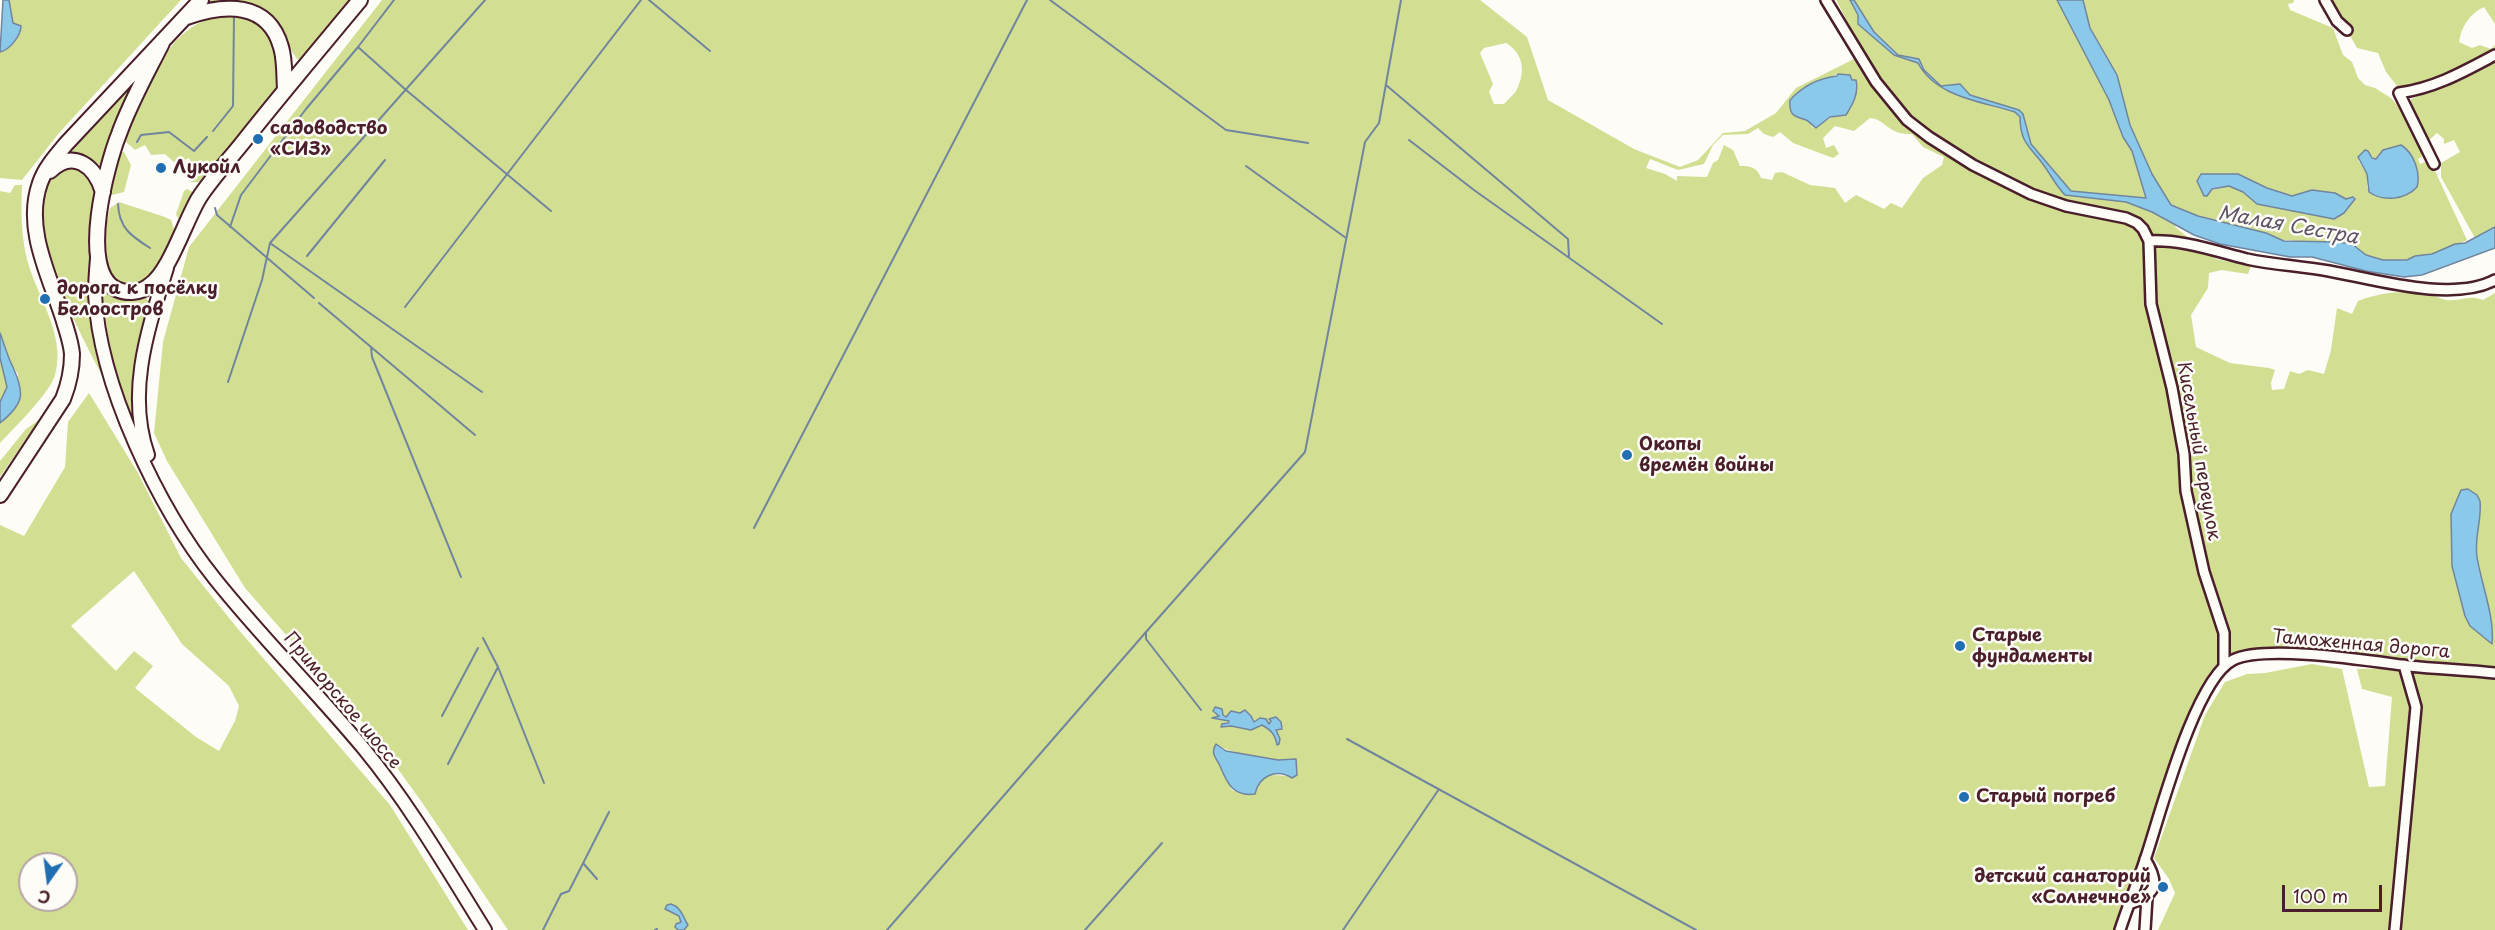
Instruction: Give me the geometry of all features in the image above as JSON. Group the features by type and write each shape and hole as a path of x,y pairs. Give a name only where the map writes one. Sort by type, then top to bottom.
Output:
{"highway":[{"path":"0,495 63,399 69,382 72,354 70,339 42,256 35,224 35,203 39,183 55,156 201,0"},
{"name":"Приморское шоссе","path":"172,254 199,199 285,89 360,0"},
{"path":"185,17 225,8 241,8 255,12 271,26 281,44 284,57 285,89"},
{"name":"Приморское шоссе","path":"97,251 103,192 118,135 162,43"},
{"path":"35,203 51,170 68,160 79,162 94,170 103,192"},
{"path":"97,251 104,277 116,289 126,292 143,290 150,286 158,279 172,254"}],"main road":[{"name":"Приморское шоссе","path":"97,251 95,296 110,373 119,405 139,452 165,502 216,580 365,750 411,813 485,930"},
{"name":"Приморское шоссе","path":"165,502 143,440 139,419 138,392 143,351 172,254"}],"street":[{"path":"1826,0 1841,22 1861,60 1907,120 1973,165 2038,197 2137,223 2149,241 2166,240 2256,260 2330,271 2408,288 2477,287 2495,280"},
{"path":"2325,0 2337,21 2348,30"},
{"path":"2434,164 2399,93 2451,80 2495,55"},
{"name":"Кисельный переулок","path":"2149,241 2152,311 2172,388 2184,454 2186,491 2204,572 2224,633 2224,665"},
{"name":"Таможенная дорога","path":"2224,665 2236,658 2256,654 2351,658 2404,665 2495,672"},
{"path":"2120,930 2186,737 2211,683 2224,665"},
{"path":"2395,930 2416,707 2404,665"},
{"path":"2129,904 2147,897 2152,891 2154,878 2145,859"},
{"path":"2145,930 2147,897"}],"green space":[{"path":"9,0 181,0 59,133 22,180 0,178 0,52 11,46 21,26 13,23"},
{"path":"206,0 354,0 306,58 300,61 292,52 284,33 267,15 247,7 199,8"},
{"path":"382,0 1480,0 1527,37 1548,100 1634,149 1680,167 1698,160 1723,133 1745,131 1776,113 1796,88 1864,54 1836,0 2294,0 2293,3 2288,4 2290,10 2333,28 2343,55 2352,62 2358,78 2365,85 2391,98 2402,111 2419,145 2422,157 2418,159 2420,164 2430,160 2467,240 2440,253 2404,260 2376,261 2347,244 2270,239 2215,223 2182,209 2175,227 2216,259 2251,266 2248,274 2221,270 2209,273 2208,288 2191,315 2196,347 2230,363 2275,370 2271,383 2272,390 2284,389 2290,371 2299,374 2308,370 2324,374 2331,350 2337,308 2352,314 2358,301 2401,292 2419,293 2451,300 2472,298 2483,300 2495,293 2495,668 2343,654 2255,650 2238,652 2218,662 2192,704 2114,930 508,930 372,733 245,588 167,461 154,433 163,342 189,247","holes":["1506,43 1519,57 1522,69 1520,82 1515,93 1504,104 1494,104 1489,92 1493,84 1480,53 1484,48","1838,74 1852,81 1857,90 1850,110 1844,115 1836,115 1813,128 1807,119 1809,84","1870,118 1875,119 1892,130 1912,134 1923,147 1944,157 1942,165 1923,178 1902,208 1891,203 1884,209 1856,195 1845,203 1835,188 1810,185 1782,172 1775,173 1772,180 1761,178 1758,171 1753,168 1740,166 1733,150 1724,145 1707,177 1677,176 1677,181 1665,174 1646,168 1650,159 1678,170 1704,164 1713,145 1723,135 1748,134 1758,128 1764,134 1773,137 1780,132 1793,143 1833,158 1839,154 1834,145 1826,148 1823,138 1835,126 1854,131","2401,145 2406,148 2418,172 2367,188 2367,174 2358,160 2370,156 2376,159 2384,150","2199,174 2238,174 2267,188 2292,196 2312,190 2335,193 2346,199 2354,197 2355,199 2344,213 2334,219 2257,204 2243,192 2229,186 2212,190","1231,711 1251,716 1254,722 1260,718 1269,724 1270,719 1276,717 1282,729 1276,730 1277,745 1272,733 1262,725 1251,730 1231,726 1223,727 1221,725 1229,721 1214,719 1220,716 1218,714 1226,717","1216,744 1230,751 1252,756 1275,760 1292,759 1289,776 1272,775 1262,778 1255,794 1232,790 1217,760"]},
{"path":"2330,0 2495,0 2495,24 2484,7 2467,21 2459,42 2472,48 2480,45 2491,49 2495,45 2495,52 2437,79 2398,87 2386,72 2378,53 2357,48"},
{"path":"230,13 258,19 274,36 284,85 204,182 191,182 190,167 192,165 189,158 176,164 165,154 151,155 145,145 135,150 126,142 126,138 151,78 174,43 189,29 208,19"},
{"path":"2495,62 2495,227 2475,238 2441,177 2441,163 2460,152 2454,140 2444,144 2444,139 2437,133 2427,142 2410,110 2411,99 2466,77"},
{"path":"129,86 132,88 103,167 83,155 69,152"},
{"path":"118,151 124,152 131,165 124,192 112,195 110,190"},
{"path":"68,165 88,171 97,192 94,217 106,377 103,377 67,305 46,242 42,213 44,189 56,171"},
{"path":"15,185 22,185 23,238 26,255 53,329 58,359 55,375 46,391 0,443 0,423 10,413 18,374 0,333 0,191 10,193"},
{"path":"187,189 197,194 180,222 176,214 184,191"},
{"path":"119,202 171,220 175,232 158,273 137,288 119,284 106,270 104,238 110,208"},
{"path":"108,292 127,299 146,298 149,302 136,366 135,432 118,383 111,350 103,298"},
{"path":"0,358 7,387 0,402"},
{"path":"89,393 138,473 181,558 238,629 390,805 468,930 0,930 0,525 24,536 65,467 68,422","holes":["134,571 182,644 229,686 239,706 235,721 219,751 196,737 135,688 153,666 134,651 116,671 71,626"]},
{"path":"39,420 0,477 0,461 26,429"},
{"path":"2312,664 2342,669 2369,787 2385,786 2392,697 2362,689 2357,669 2402,668 2413,707 2390,930 2158,930 2175,893 2169,879 2154,858 2205,715 2225,682 2247,674"},
{"path":"2410,671 2495,678 2495,930 2398,930 2419,709"}],"water":[{"path":"3,0 9,0 13,23 21,26 14,42 0,52"},
{"path":"1850,0 1854,0 1874,32 1898,55 1919,59 1924,70 1941,86 1960,84 1970,95 2019,110 2023,114 2031,144 2071,191 2146,198 2132,151 2123,137 2109,100 2057,0 2083,0 2090,28 2117,75 2130,125 2152,174 2171,205 2198,216 2266,233 2284,241 2352,244 2366,255 2383,260 2407,260 2415,256 2432,254 2455,244 2465,243 2495,227 2495,248 2422,275 2404,277 2366,271 2312,257 2290,257 2220,244 2194,235 2152,212 2126,202 2065,195 2027,145 2020,126 2020,117 2015,112 1947,91 1926,74 1918,63 1894,55 1858,24 1858,15"},
{"path":"1838,74 1850,75 1852,80 1856,80 1857,85 1853,103 1846,115 1830,117 1816,128 1793,114 1790,109 1790,100 1795,95 1811,84"},
{"path":"2401,145 2410,153 2415,164 2418,176 2417,187 2406,195 2394,198 2381,197 2369,192 2367,174 2358,157 2365,150 2376,159 2383,150"},
{"path":"2201,174 2238,174 2267,188 2292,196 2312,190 2335,193 2346,199 2353,197 2355,199 2344,213 2334,219 2257,204 2243,192 2229,186 2212,189 2207,196 2204,196 2197,181"},
{"path":"0,333 21,390 18,403 0,423 0,402 7,387 0,358"},
{"path":"2468,489 2477,495 2480,501 2476,550 2490,611 2492,644 2470,626 2465,616 2452,566 2451,514 2461,490"},
{"path":"1215,707 1222,709 1226,717 1231,711 1240,713 1245,710 1254,722 1260,718 1266,719 1269,724 1271,721 1269,719 1276,717 1281,722 1282,729 1276,730 1280,739 1279,744 1277,745 1272,733 1262,725 1251,730 1231,726 1221,727 1229,721 1212,718 1219,716 1213,711"},
{"path":"1216,744 1226,751 1278,760 1296,759 1297,775 1292,778 1274,774 1264,778 1255,794 1241,793 1232,788 1225,778 1214,753"},
{"path":"671,904 679,910 688,925 684,930 678,930 675,927 681,922 679,916 665,909"}],"waterway":[{"path":"230,227 241,195 306,109 394,0"},
{"path":"228,382 262,280 270,243 485,0"},
{"path":"405,307 641,0"},
{"path":"649,0 710,51"},
{"path":"754,528 1027,0"},
{"path":"1050,0 1226,130 1308,143"},
{"path":"1201,710 1146,639 1146,632 1305,452 1365,142 1379,123 1401,0"},
{"path":"213,131 233,106 234,15"},
{"path":"358,47 551,211"},
{"path":"1386,85 1568,239 1569,257"},
{"path":"137,142 141,135 169,132 194,151 207,137"},
{"path":"1409,140 1474,190 1662,324"},
{"path":"307,256 385,160"},
{"path":"1246,166 1346,238"},
{"path":"118,204 121,219 127,230 150,248"},
{"path":"215,208 217,215 314,298"},
{"path":"270,243 482,392"},
{"path":"319,303 475,435"},
{"path":"371,347 372,357 461,577"},
{"path":"887,930 1146,632"},
{"path":"483,638 498,667 544,783"},
{"path":"442,716 478,648"},
{"path":"448,764 498,667"},
{"path":"1347,739 1696,930"},
{"path":"1343,930 1439,789"},
{"path":"543,930 561,894 569,891 609,812"},
{"path":"1085,930 1162,843"},
{"path":"583,863 597,879"}],"place":[{"name":"садоводство «СИЗ»","path":"258,139"},
{"name":"Лукойл","path":"161,168"},
{"name":"дорога к посёлку Белоостров","path":"45,299"},
{"name":"Окопы времён войны","path":"1627,455"},
{"name":"Старые фундаменты","path":"1960,646"},
{"name":"Старый погреб","path":"1964,797"},
{"name":"детский санаторий «Солнечное»","path":"2163,887"}],"water label":[{"name":"Малая Сестра","path":"2288,226"}]}
